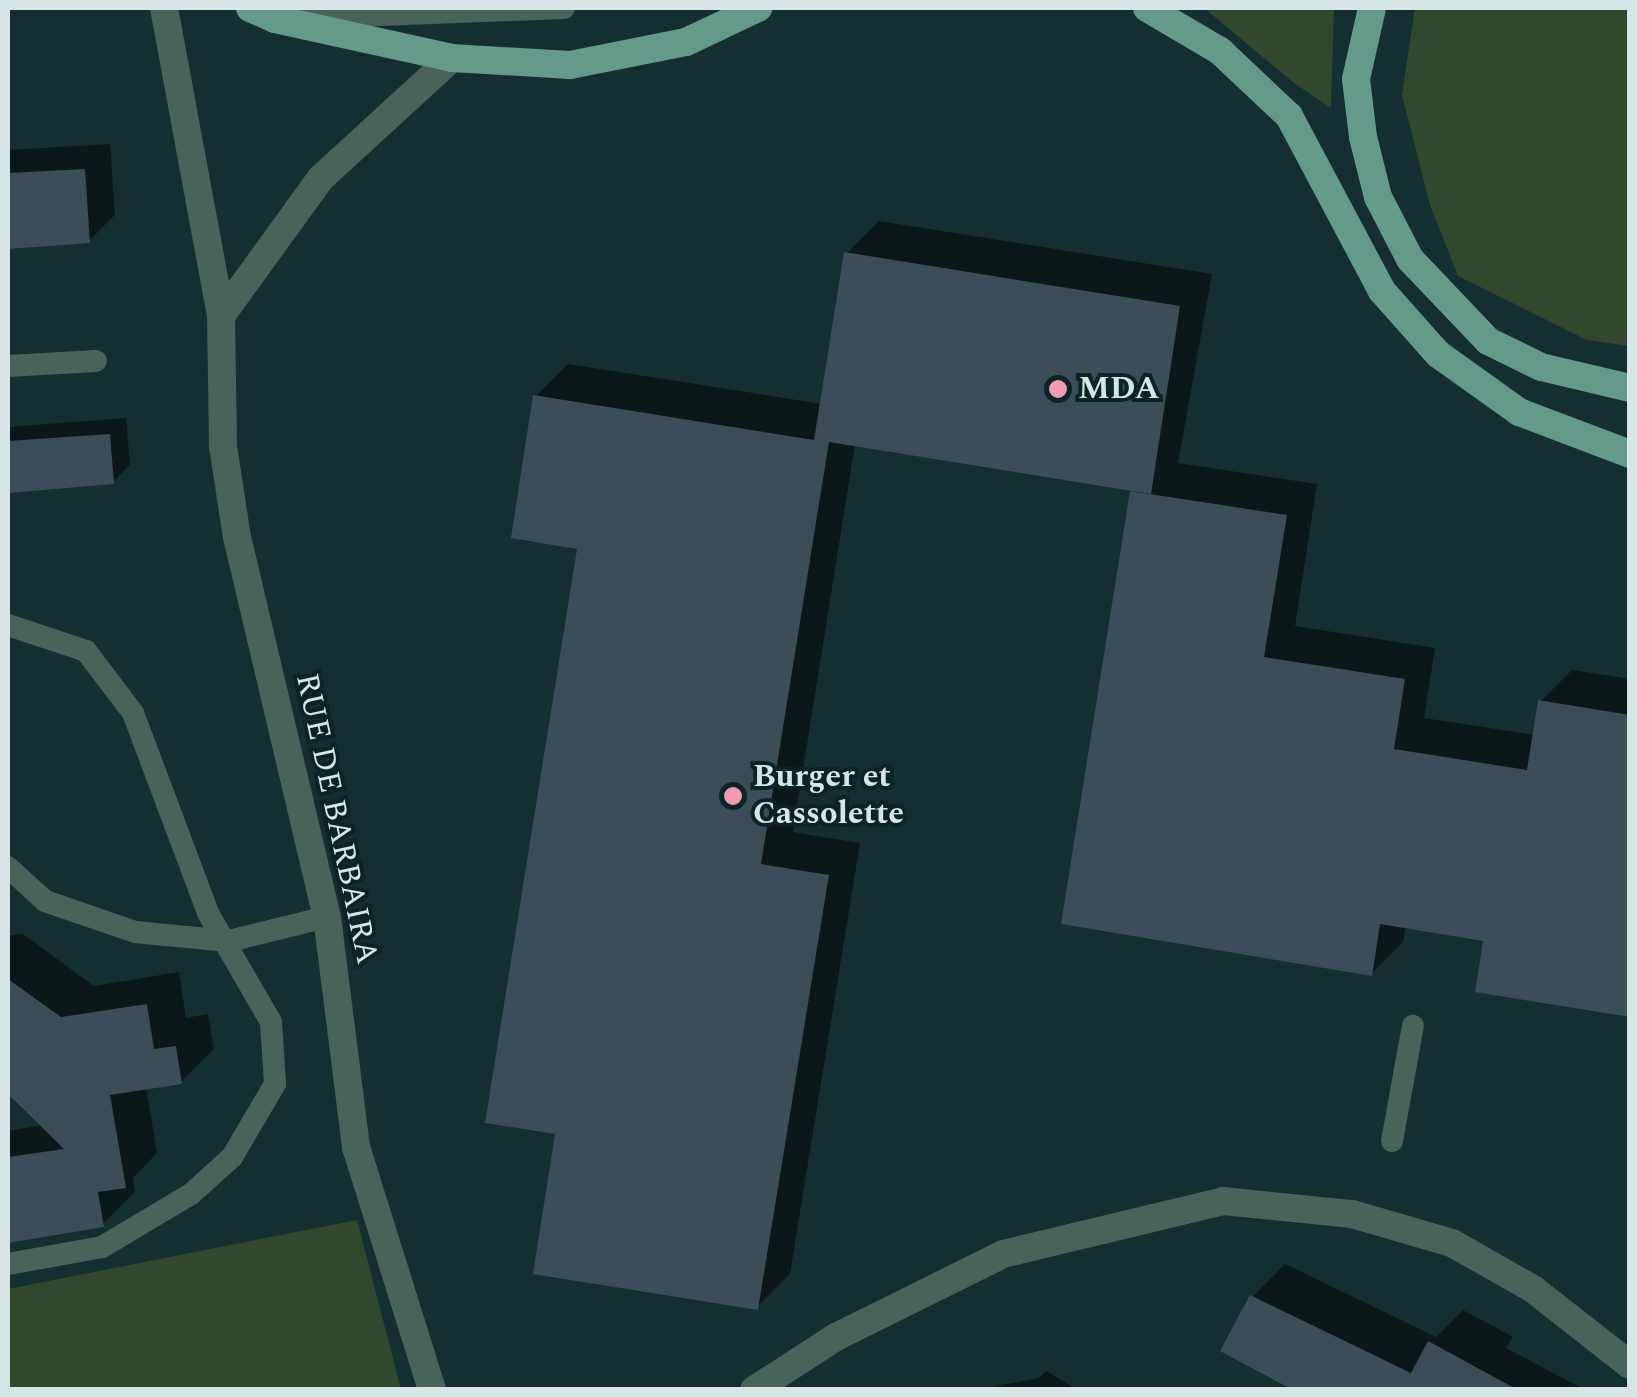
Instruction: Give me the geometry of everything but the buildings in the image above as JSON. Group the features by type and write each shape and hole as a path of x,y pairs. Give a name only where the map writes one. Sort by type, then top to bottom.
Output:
{"main road":[{"path":"262,13 452,58 570,66 686,42 758,8"},
{"path":"1148,8 1220,51 1289,116 1382,291 1438,354 1519,412 1630,454"},
{"path":"1372,8 1356,80 1363,138 1378,197 1410,259 1488,341 1541,368 1630,388"}],"street":[{"name":"RUE DE BARBAIRA","path":"164,8 221,316 223,446 237,537 327,917 356,1147 432,1390"},
{"path":"221,316 320,178 452,58"},
{"path":"754,1390 836,1337 1003,1254 1223,1201 1352,1214 1452,1243 1533,1289 1630,1365"}],"lane":[{"path":"262,13 564,8"},
{"path":"8,366 96,361"},
{"path":"8,625 86,652 133,713 208,913 229,941 271,1022 274,1084 232,1157 191,1194 102,1247 8,1264"},
{"path":"8,867 45,902 135,932 229,941 327,917"},
{"path":"1392,1142 1413,1026"}],"green space":[{"path":"1204,8 1334,8 1331,108 1294,83"},
{"path":"1415,8 1629,8 1629,346 1587,340 1458,276 1430,205 1402,95"},
{"path":"357,1220 401,1389 8,1389 8,1289"}],"place":[{"name":"MDA","path":"1058,389"},
{"name":"Burger et Cassolette","path":"733,796"}]}
